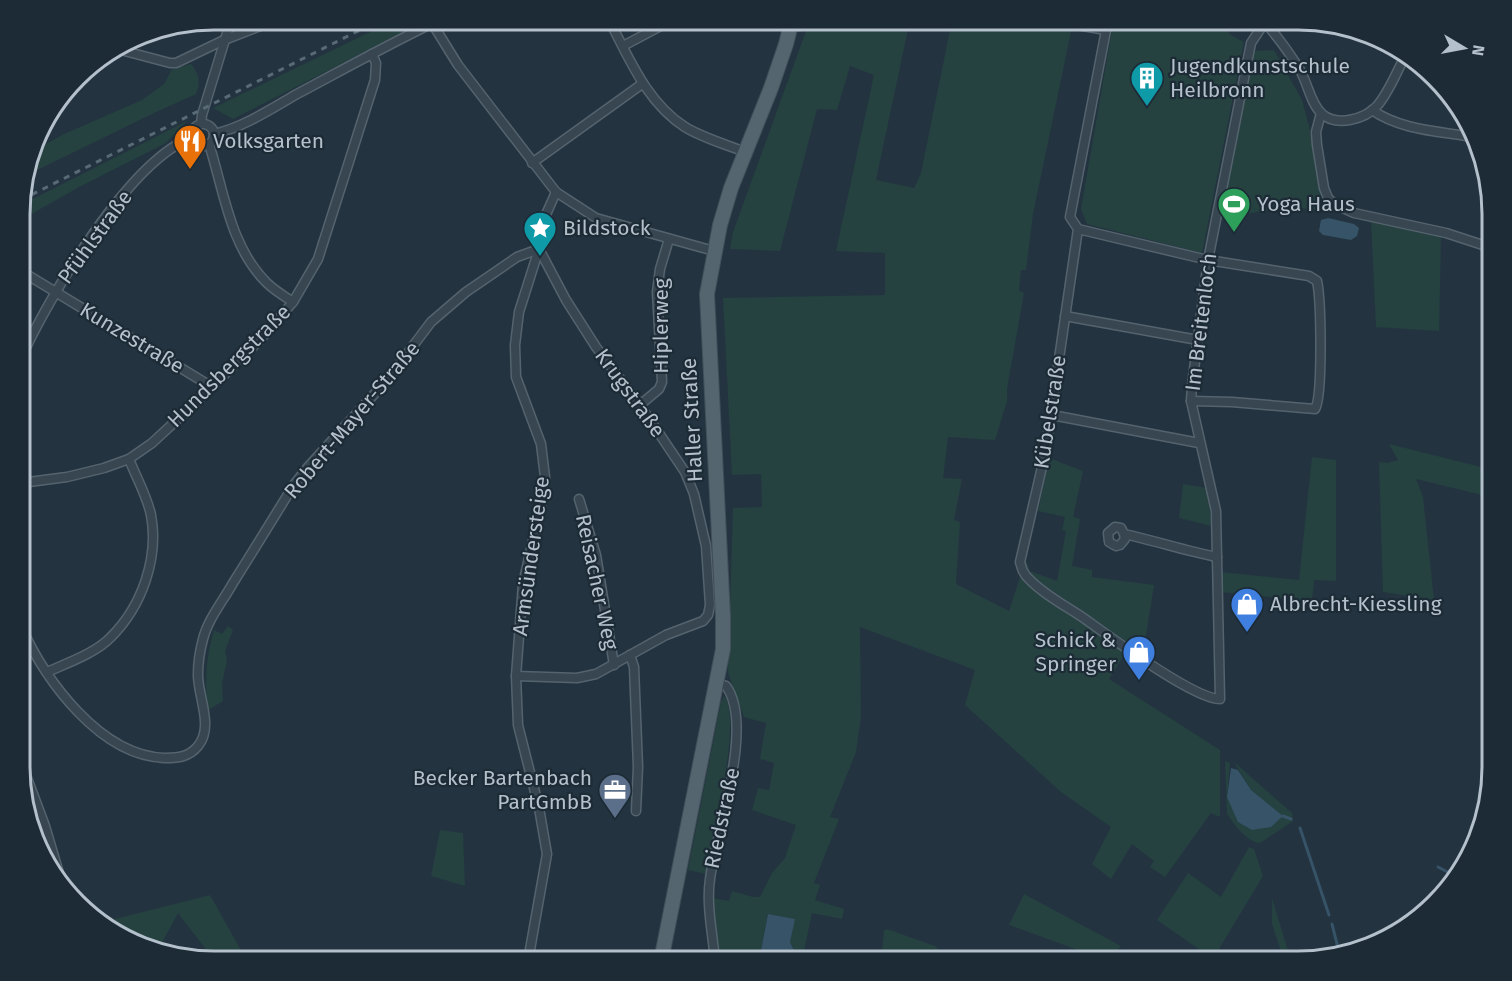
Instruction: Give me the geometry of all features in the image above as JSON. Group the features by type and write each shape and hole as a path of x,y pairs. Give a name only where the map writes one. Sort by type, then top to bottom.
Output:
{"main road":[{"name":"Haller Straße","path":"662,951 723,649 707,294 720,225 745,152 792,44 796,30"}],"street":[{"path":"201,124 211,127 214,134 209,144 199,145 193,137 194,130 201,124 228,30"},
{"path":"128,52 173,63 250,30"},
{"path":"214,134 261,114 419,30"},
{"path":"440,30 458,65 556,192 597,218 714,251"},
{"path":"614,30 642,84 669,115 686,128 745,152"},
{"path":"623,46 653,30"},
{"name":"Kübelstraße","path":"1106,30 1070,217 1078,229 1052,416 1020,562 1022,570 1041,589 1152,665 1203,695 1220,699"},
{"name":"Im Breitenloch","path":"1220,699 1216,512 1191,402 1208,260 1251,43 1259,30"},
{"path":"1271,30 1292,57 1321,113 1331,118 1347,120 1364,116 1372,110 1386,94 1402,62"},
{"name":"Hundsbergstraße","path":"30,482 67,477 129,459 152,443 213,387 260,340 293,302 318,259 375,80 376,63 372,54"},
{"path":"532,163 642,84"},
{"path":"1372,110 1381,117 1406,126 1464,136"},
{"path":"1321,113 1316,132 1317,145 1324,188 1328,198 1334,204 1354,213 1446,232 1482,245"},
{"name":"Pfühlstraße","path":"30,341 56,291 88,242 138,179 173,146 193,137"},
{"path":"209,144 230,220 241,247 253,267 268,284 293,302"},
{"name":"Armsündersteige","path":"530,951 547,854 539,808 518,725 516,676 523,584 546,477 541,444 516,378 515,345 519,312 539,249 544,219 556,192"},
{"path":"1078,229 1208,260 1309,276 1317,281 1320,350 1317,406 1311,410 1232,402 1191,402"},
{"name":"Hiplerweg","path":"640,405 659,388 662,382 657,291 660,269 669,238"},
{"name":"Krugstraße","path":"539,249 566,300 596,346 640,405 685,472 694,494 706,546 710,605 708,615 700,623 666,635 630,655"},
{"name":"Robert-Mayer-Straße","path":"30,645 75,709 89,723 118,744 158,758 177,758 188,755 201,741 204,732 204,713 198,676 203,638 215,612 293,486 388,379 431,322 466,292 517,257 539,249"},
{"name":"Kunzestraße","path":"30,276 213,387"},
{"path":"1065,316 1198,340"},
{"path":"1052,416 1199,443"},
{"path":"47,672 74,661 106,642 131,612 140,596 150,568 152,542 150,514 129,459"},
{"name":"Reisacher Weg","path":"579,499 596,555 614,665"},
{"path":"1124,534 1168,543 1182,550 1217,557"},
{"path":"516,676 577,678 596,674 630,655 634,667 638,767 636,811"},
{"name":"Riedstraße","path":"714,951 709,900 710,879 735,757 736,731 732,696 726,686 717,683"},
{"path":"32,792 54,858"}],"green space":[{"path":"374,30 407,30 233,119 213,108"},
{"path":"806,30 908,30 876,180 914,188 921,173 950,30 1071,30 1033,214 1026,270 1021,270 1019,291 1024,293 1007,389 1007,401 995,440 948,437 943,478 962,479 954,520 960,522 956,584 1009,611 1020,577 1126,652 1109,679 1220,750 1220,817 1211,813 1165,877 1150,867 1154,861 1132,844 1111,879 1092,864 1111,827 1061,792 965,705 975,670 860,627 861,717 856,752 830,817 839,819 814,883 820,885 815,900 844,909 842,919 812,913 804,951 794,951 790,942 794,919 768,914 761,951 719,951 712,898 729,901 732,891 760,897 772,873 785,858 796,825 752,810 758,788 769,790 774,763 760,759 766,723 744,717 728,673 733,508 762,507 761,474 732,475 723,298 885,295 885,253 836,251 874,75 850,66 837,110 817,109 780,251 730,249 733,232"},
{"path":"1112,30 1226,30 1244,42 1202,253 1087,224 1081,209"},
{"path":"1274,50 1302,100 1320,186 1328,205 1341,213 1290,207 1219,218 1255,51"},
{"path":"191,64 198,78 196,94 35,171 43,146 142,100 164,84 172,69"},
{"path":"187,121 166,143 30,215 31,200"},
{"path":"1371,221 1441,237 1439,331 1376,327"},
{"path":"1389,444 1482,467 1482,495 1416,479 1423,497 1434,600 1383,592 1379,462 1387,463 1398,460"},
{"path":"1312,457 1336,460 1336,581 1314,580 1312,601 1220,592 1220,572 1299,580"},
{"path":"1049,458 1083,471 1073,517 1080,519 1072,566 1092,570 1092,577 1154,585 1143,654 1026,572 1025,557 1030,571 1057,581 1066,531 1062,530 1065,517 1038,511"},
{"path":"1183,484 1207,488 1212,526 1179,518"},
{"path":"228,626 233,630 225,651 227,661 222,683 223,701 208,710 206,680 211,640 214,630 222,634"},
{"path":"724,696 729,708 728,753 706,874 688,870"},
{"path":"1225,761 1230,763 1227,797 1282,816 1251,790 1234,762 1292,813 1293,821 1260,843 1245,836 1227,813"},
{"path":"440,830 463,833 465,886 431,876"},
{"path":"1249,847 1254,849 1263,876 1218,951 1202,951 1157,920 1188,873 1221,897"},
{"path":"1024,894 1121,946 1117,951 1080,951 1009,925"},
{"path":"210,895 241,951 207,951 178,913 162,943 133,932 112,920"},
{"path":"1272,898 1288,951 1281,951 1272,924"},
{"path":"887,929 935,946 941,951 882,951 884,931"}],"water":[{"path":"1328,218 1354,224 1359,228 1357,236 1351,240 1323,235 1319,231 1321,220"},
{"path":"1231,768 1238,770 1251,790 1283,816 1271,827 1252,830 1238,822 1227,797"},
{"path":"768,914 795,919 790,942 794,951 761,951"}],"waterway":[{"path":"1283,816 1291,819"},
{"path":"1300,828 1329,915"},
{"path":"1438,867 1448,872"},
{"path":"1332,924 1338,946"}],"railway":[{"path":"32,195 360,30"}],"place":[{"name":"Jugendkunstschule Heilbronn","path":"1147,107"},
{"name":"Volksgarten","path":"190,170"},
{"name":"Yoga Haus","path":"1234,233"},
{"name":"Bildstock","path":"540,257"},
{"name":"Albrecht-Kiessling","path":"1247,633"},
{"name":"Schick & Springer","path":"1139,681"},
{"name":"Becker Bartenbach PartGmbB","path":"615,819"}]}
